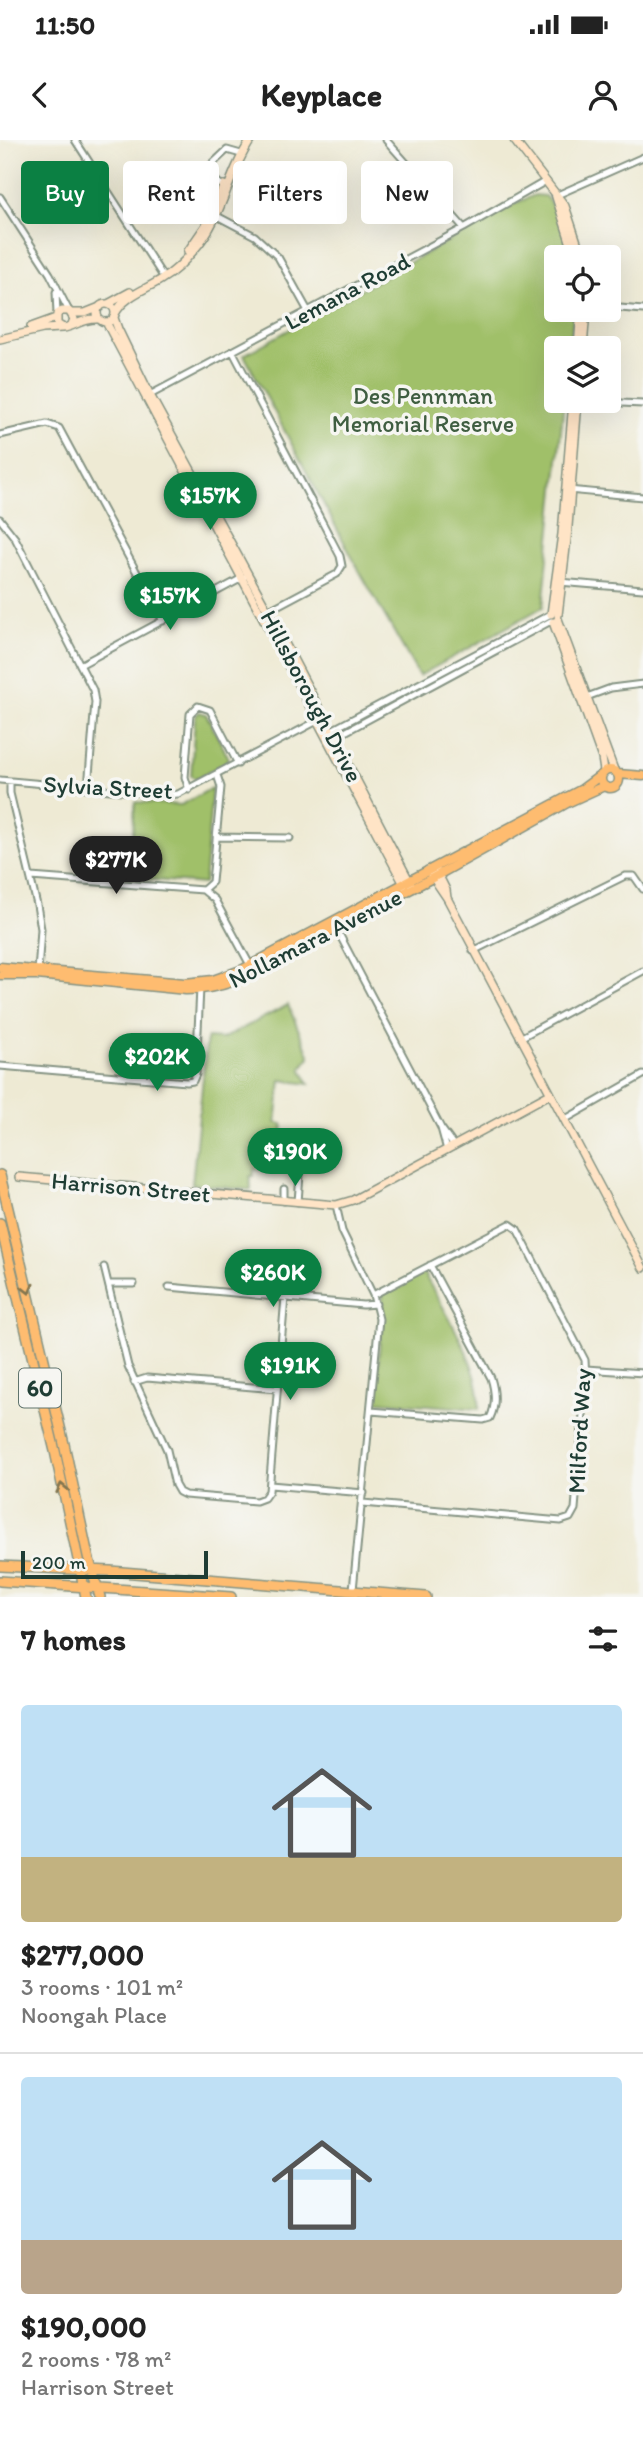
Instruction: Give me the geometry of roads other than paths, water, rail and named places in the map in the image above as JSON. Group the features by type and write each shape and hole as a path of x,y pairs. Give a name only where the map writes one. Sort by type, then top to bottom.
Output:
{"highway":[{"name":"60","path":"0,1175 99,1593"},
{"name":"60","path":"0,1223 55,1451 85,1592"},
{"path":"0,1567 92,1570 312,1587 351,1595 426,1597"},
{"path":"0,1567 14,1576 15,1583"},
{"path":"0,1581 99,1593 231,1597"}],"main road":[{"name":"Nollamara Avenue","path":"0,967 200,986 235,981 252,968 611,774 611,788 604,786 552,808"},
{"path":"611,774 643,782"},
{"path":"604,786 600,780 611,774 643,776"},
{"name":"Nollamara Avenue","path":"0,975 38,972"}],"street":[{"path":"219,203 245,140"},
{"path":"239,153 251,140"},
{"path":"386,140 464,228"},
{"path":"77,141 163,276"},
{"path":"517,141 555,196 571,245"},
{"path":"226,187 216,181 209,172 209,167 227,150 239,153"},
{"path":"555,196 643,158"},
{"name":"Lemana Road","path":"148,396 547,181"},
{"path":"555,196 565,206 578,245"},
{"path":"0,197 74,318 72,324"},
{"path":"219,218 256,236 278,257 308,311"},
{"path":"0,337 63,328 83,320 103,321 115,316 128,299 163,276 190,248 207,224"},
{"path":"0,337 37,326 62,311 85,313 163,276"},
{"path":"54,285 57,324 63,328"},
{"path":"108,304 114,308 115,316"},
{"path":"100,307 97,312 103,321"},
{"path":"621,308 643,310"},
{"name":"Hillsborough Drive","path":"115,316 118,329 148,396"},
{"name":"Hillsborough Drive","path":"103,321 148,396 408,885"},
{"path":"233,352 340,556 342,566 337,574 265,613"},
{"path":"621,402 643,404"},
{"path":"575,413 559,582 553,618 611,774"},
{"path":"0,435 47,424 59,428 163,621"},
{"path":"568,490 643,497"},
{"path":"0,519 15,538 93,690 95,702 88,788"},
{"path":"80,665 245,576"},
{"path":"559,582 643,589"},
{"path":"330,736 553,618"},
{"path":"583,698 611,688 643,684"},
{"path":"189,790 185,777 190,715 198,706 210,710 238,764"},
{"name":"Sylvia Street","path":"0,780 166,795 189,790 321,719"},
{"path":"203,890 212,882 221,787 217,775"},
{"path":"10,781 10,793 32,877 41,929 38,972"},
{"path":"216,837 290,838"},
{"path":"433,872 446,890 447,898 473,951 643,1268"},
{"path":"473,951 625,876 634,876 643,889"},
{"path":"32,877 203,890 215,900 252,968"},
{"path":"334,925 451,1148"},
{"path":"520,1038 643,971"},
{"path":"0,1066 187,1083 193,1080 196,1074 200,986"},
{"path":"564,1121 643,1075"},
{"name":"Harrison Street","path":"19,1178 336,1205 353,1200 550,1094"},
{"path":"298,1202 302,1147"},
{"path":"284,1189 284,1201"},
{"path":"336,1205 342,1231 373,1295 379,1319 363,1503 351,1595"},
{"name":"Milford Way","path":"363,1503 561,1521 570,1518 575,1509 586,1369 586,1360 517,1229 510,1224 373,1295"},
{"path":"371,1411 483,1420 490,1418 493,1412 494,1389 491,1378 430,1265"},
{"path":"104,1267 134,1382 167,1450 179,1492 185,1495 264,1499 270,1485 285,1297"},
{"path":"109,1284 135,1284"},
{"path":"169,1287 376,1304"},
{"path":"586,1369 643,1373"},
{"path":"134,1382 147,1378 278,1389"},
{"path":"270,1485 364,1493"}],"park label":[{"name":"Des Pennman Memorial Reserve","path":"423,409"}]}
